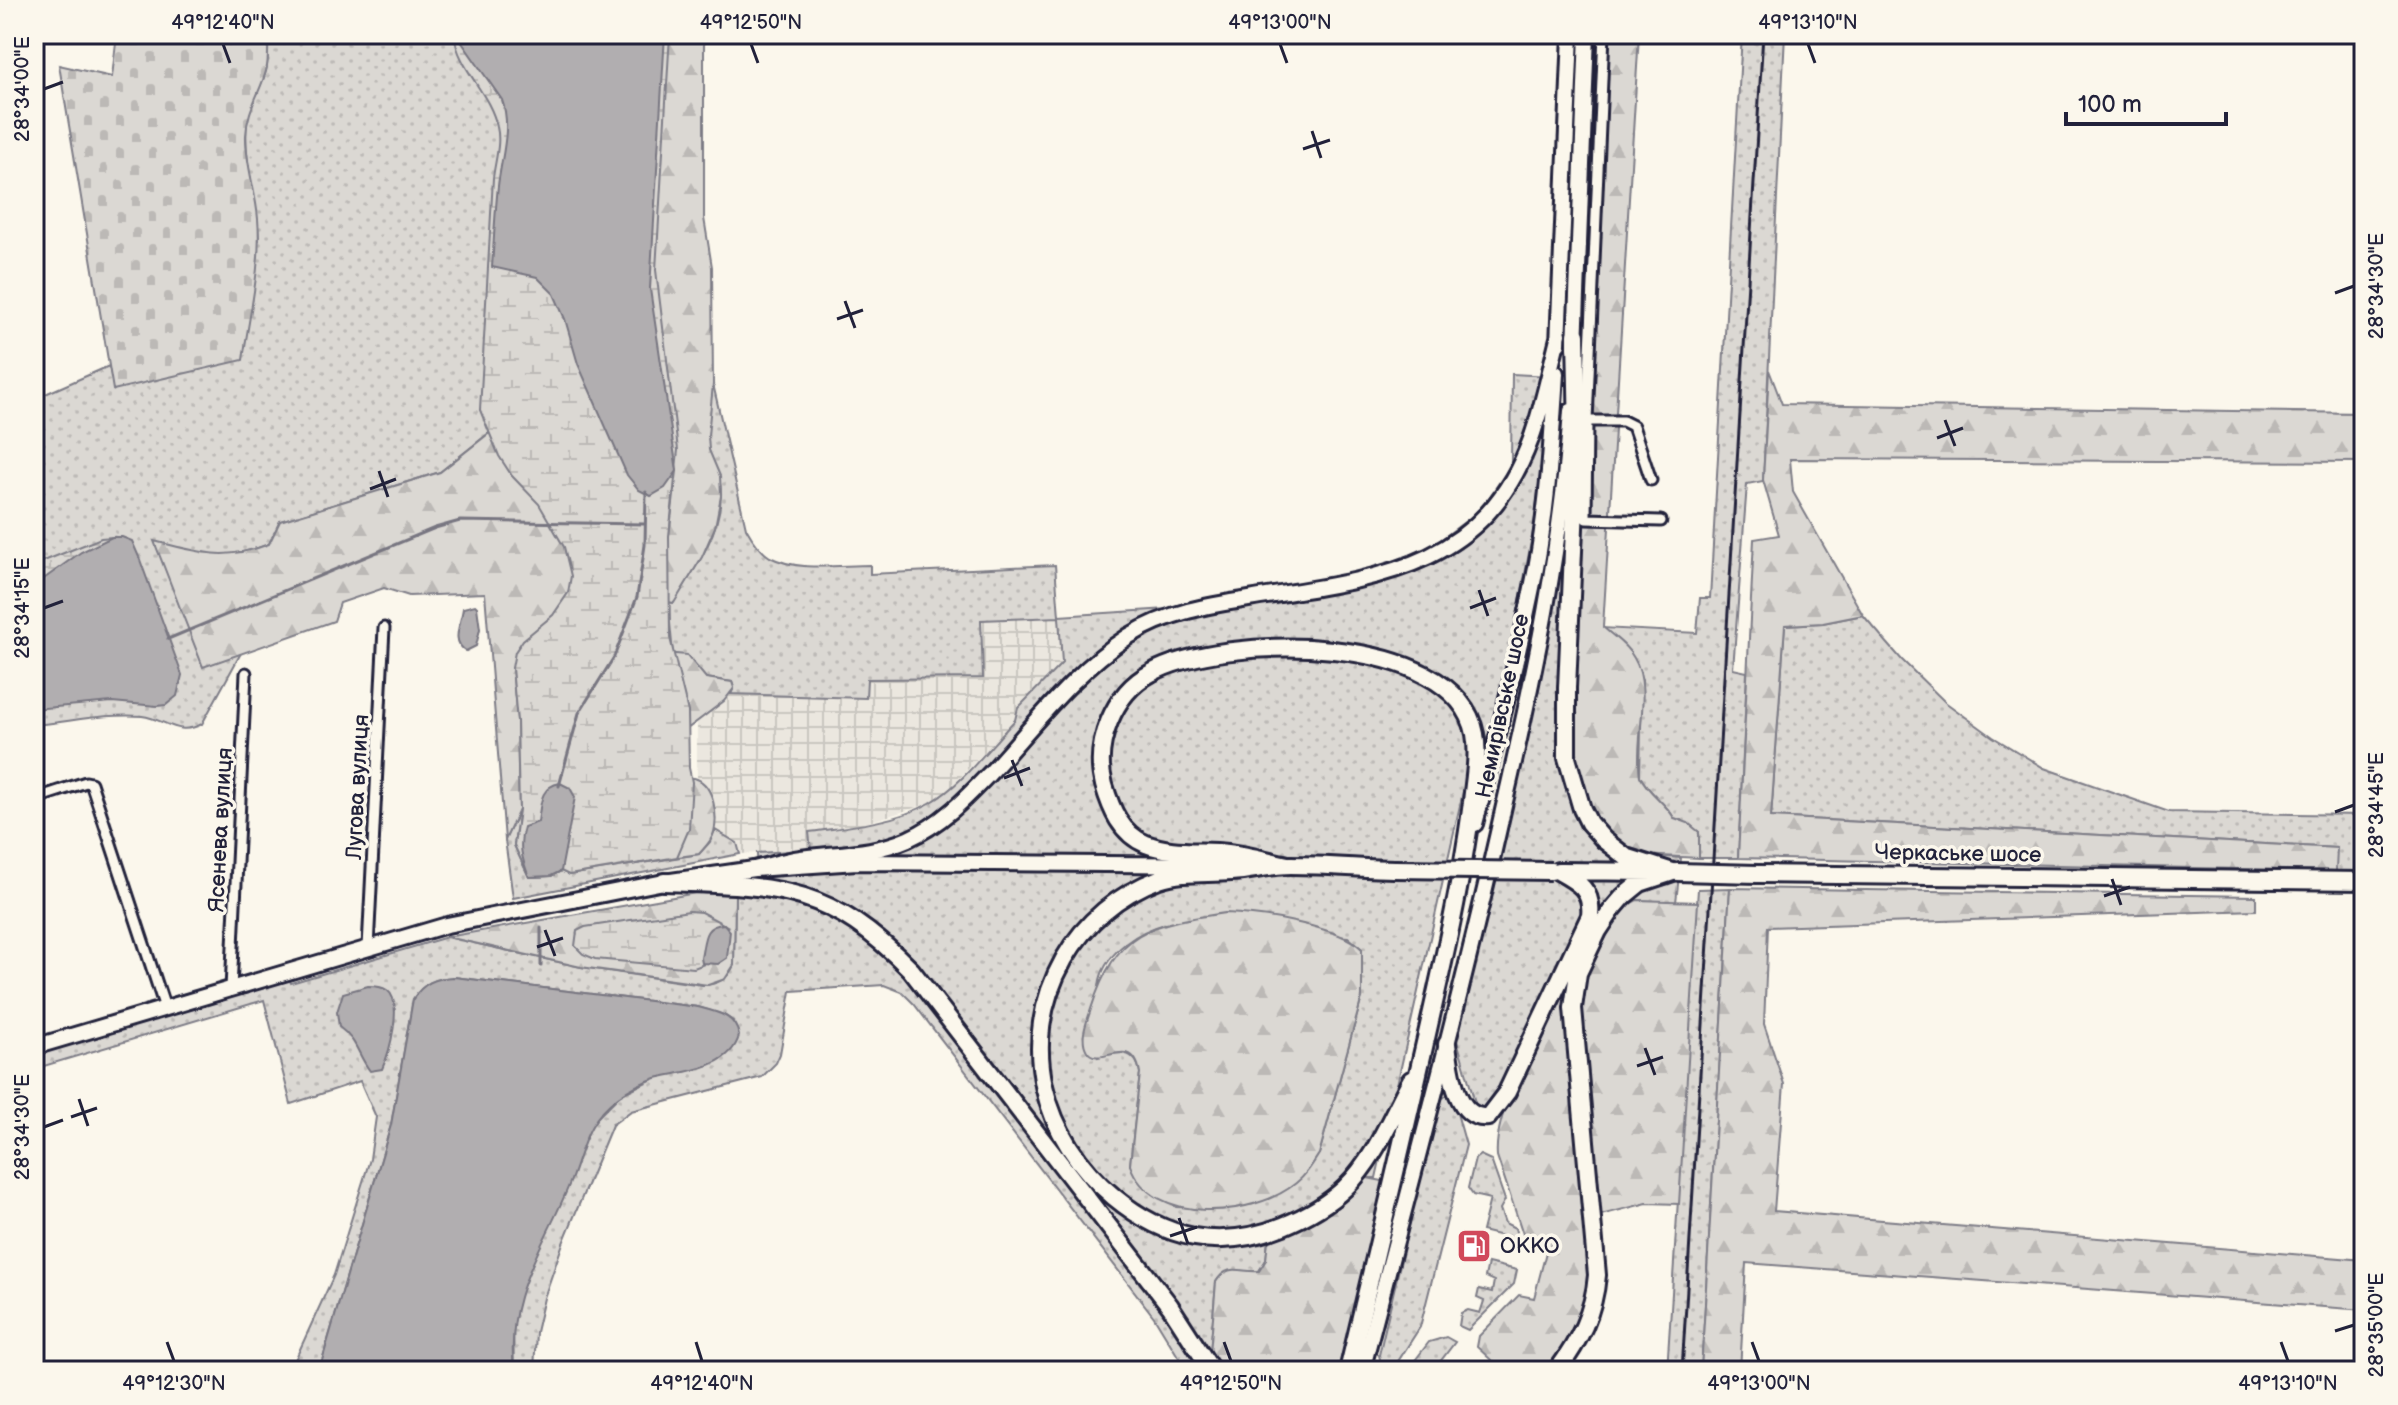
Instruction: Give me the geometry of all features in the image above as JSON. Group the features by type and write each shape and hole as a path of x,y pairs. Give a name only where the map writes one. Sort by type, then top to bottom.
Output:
{"highway":[{"path":"1576,335 1578,437 1567,758 1582,809 1604,840 1626,857 1675,872"},
{"path":"1288,865 1230,853 1163,849 1144,843 1128,832 1117,819 1102,777 1103,740 1115,709 1127,693 1147,674 1172,663 1198,655 1243,650 1348,651 1382,657 1422,672 1446,687 1461,703 1475,731 1477,752 1464,867 1423,1057 1348,1371"},
{"path":"1288,865 1231,872 1181,873 1163,878 1130,893 1106,909 1075,942 1056,973 1046,1001 1040,1046 1050,1112 1075,1158 1110,1194 1144,1220 1159,1227 1213,1240 1256,1235 1321,1207 1344,1189 1376,1146 1423,1057"},
{"name":"Черкаське шосе","path":"1288,865 1394,869 2364,881"},
{"path":"1447,1044 1450,1067 1464,1107 1473,1115 1488,1117 1493,1114 1507,1092 1590,916 1587,891 1579,883 1554,871"},
{"path":"1557,1371 1578,1341 1591,1313 1597,1275 1573,1008 1578,973 1598,931 1624,896 1640,883 1675,872"},
{"path":"664,882 758,885 802,895 852,918 888,947 911,970 1170,1306 1212,1371"}],"main road":[{"name":"Немирівське шосе","path":"1464,867 1521,640 1536,565 1552,442 1571,34"},
{"name":"Немирівське шосе","path":"1362,1371 1489,873 1539,646 1553,567 1567,462 1576,335 1587,34"},
{"path":"754,869 798,858 890,847 923,832 961,804 1106,652 1148,625 1203,606 1353,583 1395,572 1449,545 1480,519 1508,486 1530,442 1559,334"},
{"path":"34,1047 465,920 664,882 754,869 879,862 1288,865"}],"street":[{"path":"1604,34 1587,421 1586,519 1661,521"},
{"path":"1587,421 1623,421 1633,426 1651,480"},
{"name":"Лугова вулиця","path":"368,948 384,628"},
{"name":"Ясенева вулиця","path":"231,989 246,673"},
{"path":"34,799 91,783 165,1008"}],"shaded area":[{"path":"456,34 665,34 650,289 677,471 665,488 651,496 639,490 627,475 578,364 554,294 537,277 492,267 506,132 505,111 502,100"},
{"path":"112,537 132,541 139,557 182,675 177,696 166,705 157,706 112,702 34,709 34,586 81,552"},
{"path":"475,605 480,629 476,646 466,651 458,642 459,626 463,608"},
{"path":"1059,616 1062,663 1018,708 1015,720 953,785 931,803 862,824 810,832 811,850 740,854 697,863 697,721 731,694 865,698 866,679 983,678 981,620"},
{"path":"560,783 570,788 575,797 561,871 551,876 529,877 522,852 524,827 538,822 545,793 548,788"},
{"path":"724,924 730,931 727,958 718,964 702,963 708,931"},
{"path":"454,977 698,1007 730,1019 739,1036 734,1047 716,1062 656,1078 627,1091 607,1106 592,1125 521,1294 515,1317 514,1371 319,1371 391,1125 413,999 430,982"},
{"path":"368,986 387,990 392,996 395,1016 382,1069 370,1071 354,1043 339,1027 337,1012 343,993"}],"green space":[{"path":"117,34 268,34 268,52 266,71 251,110 246,135 259,236 257,272 243,360 113,390 59,65 112,77"},
{"path":"268,34 456,34 502,100 489,433 440,472 280,521 269,544 253,550 212,554 155,542 203,666 241,653 202,724 185,729 129,715 34,725 34,399 109,366 114,390 259,240 246,138 250,109 267,67"},
{"path":"454,34 670,34 656,270 678,450 669,536 670,638 688,712 692,782 689,829 677,857 569,875 561,871 551,876 529,877 514,845 519,810 512,668 515,652 523,640 553,615 568,593 571,576 564,547 539,504 512,476 499,456 480,410 498,133 488,103 461,59"},
{"path":"665,34 704,34 704,218 712,267 713,384 708,436 709,450 720,476 721,496 715,527 702,557 674,603 668,602 669,536 677,471 650,289"},
{"path":"1599,34 1639,34 1603,627 1628,649 1639,670 1643,699 1640,776 1674,818 1688,823 1699,832 1699,858 1642,855 1629,851 1592,820 1575,776 1573,689"},
{"path":"1742,34 1785,34 1763,481 1747,484 1733,669 1747,672 1738,858 1699,858 1699,832 1674,818 1640,776 1642,680 1603,628 1697,633 1700,598 1710,598"},
{"path":"1769,370 1782,404 2364,413 2364,462 1790,459 1793,492 1863,615 1823,623 1785,625 1771,817 2337,848 2336,871 1738,858 1754,539 1779,535 1763,480"},
{"path":"1512,374 1552,376 1534,526 1515,628 1490,731 1467,774 1376,1178 1367,1178 1269,1231 1266,1260 1259,1271 1236,1270 1220,1276 1216,1282 1209,1365 1212,1371 1187,1371 1154,1317 914,1004 902,992 884,985 791,991 780,1054 762,1077 631,1111 612,1125 563,1243 544,1298 536,1332 534,1371 514,1371 513,1321 521,1287 587,1132 620,1095 655,1078 733,1021 724,1015 698,1007 454,977 435,980 421,989 413,999 391,1125 319,1371 290,1371 334,1275 370,1159 376,1117 360,1081 291,1104 264,1000 34,1069 34,1047 287,973 291,983 447,937 581,967 712,984 725,977 734,965 735,894 758,885 757,853 811,850 809,832 903,815 930,803 965,776 1015,720 1018,708 1062,663 1059,617 981,620 983,678 867,679 866,698 731,694 734,688 732,682 706,678 673,654 668,602 673,603 697,565 711,538 720,510 720,482 707,439 713,384 746,528 756,544 770,557 793,565 870,565 870,574 1055,565 1059,616 1168,609 1201,599 1352,576 1393,565 1427,550 1475,514 1511,465","holes":["1165,924 1348,937 1362,949 1362,997 1319,1154 1254,1204 1218,1209 1176,1207 1130,1165 1140,1073 1135,1059 1125,1054 1098,1057 1100,980 1109,960 1135,937"]},
{"path":"502,423 604,553 512,668 517,720 519,810 505,840 485,593 409,596 384,588 340,603 334,621 203,667 154,541 198,552 225,554 269,544 280,521 440,472"},
{"path":"112,537 34,594 34,565 101,538"},
{"path":"1557,574 1577,577 1642,855 1681,858 1676,902 1637,900 1579,1009 1565,1001 1570,975 1501,1115 1476,1106 1456,1037"},
{"path":"1863,615 1902,660 1945,702 1993,737 2044,768 2169,812 2364,815 2364,871 2336,871 2336,848 1771,817 1785,625 1823,623"},
{"path":"664,653 687,655 706,678 732,682 734,688 724,701 687,729"},
{"path":"678,776 697,779 711,795 715,810 712,838 699,854 637,863"},
{"path":"519,810 514,845 529,877 551,876 561,871 569,875 699,854 710,842 715,830 737,843 740,854 513,898 505,840"},
{"path":"1730,888 1701,1371 1667,1371 1698,889"},
{"path":"1730,888 2256,896 2256,910 1768,927 1764,1024 1784,1084 1774,1211 2364,1260 2364,1310 1746,1263 1740,1371 1701,1371"},
{"path":"696,893 735,894 734,965 725,979 708,985 581,967 447,937"},
{"path":"1637,900 1698,902 1679,1204 1647,1203 1601,1215 1579,1009 1586,974 1622,908"},
{"path":"689,911 701,912 727,926 715,930 703,956 704,964 694,968 595,959 575,946 577,931 585,927"},
{"path":"1225,913 1298,923 1351,941 1362,949 1362,997 1319,1154 1309,1170 1278,1195 1255,1204 1205,1210 1181,1207 1159,1198 1141,1185 1130,1165 1140,1073 1136,1061 1123,1053 1092,1056 1085,1046 1084,1035 1101,983 1124,947 1156,927"},
{"path":"1570,974 1565,1001 1591,1253 1590,1271 1584,1302 1573,1330 1547,1371 1503,1371 1477,1347 1479,1336 1519,1295 1534,1298 1546,1252 1527,1246 1497,1156 1498,1135 1512,1088"},
{"path":"1447,1095 1453,1099 1466,1145 1420,1327 1395,1366 1386,1368 1379,1355 1432,1126 1439,1101"},
{"path":"1480,1155 1491,1160 1505,1200 1500,1209 1505,1223 1515,1228 1518,1240 1482,1231 1490,1199 1473,1195 1468,1188 1475,1159"},
{"path":"1367,1178 1393,1183 1348,1371 1212,1371 1209,1365 1216,1282 1230,1270 1259,1271 1266,1260 1269,1231"},
{"path":"1488,1263 1517,1270 1514,1284 1468,1330 1459,1326 1461,1313 1468,1310 1480,1313 1484,1301 1477,1298 1479,1289 1492,1292 1494,1281 1485,1277"},
{"path":"1446,1337 1455,1342 1433,1371 1407,1371 1429,1342"}],"waterway":[{"path":"559,786 579,713 614,657 637,597 645,545 646,492"},
{"path":"168,639 435,528 460,521 645,524"},
{"path":"541,928 541,966"}],"railway":[{"path":"1682,1371 1763,34"}],"place":[{"name":"ОККО","path":"1474,1246"}]}
